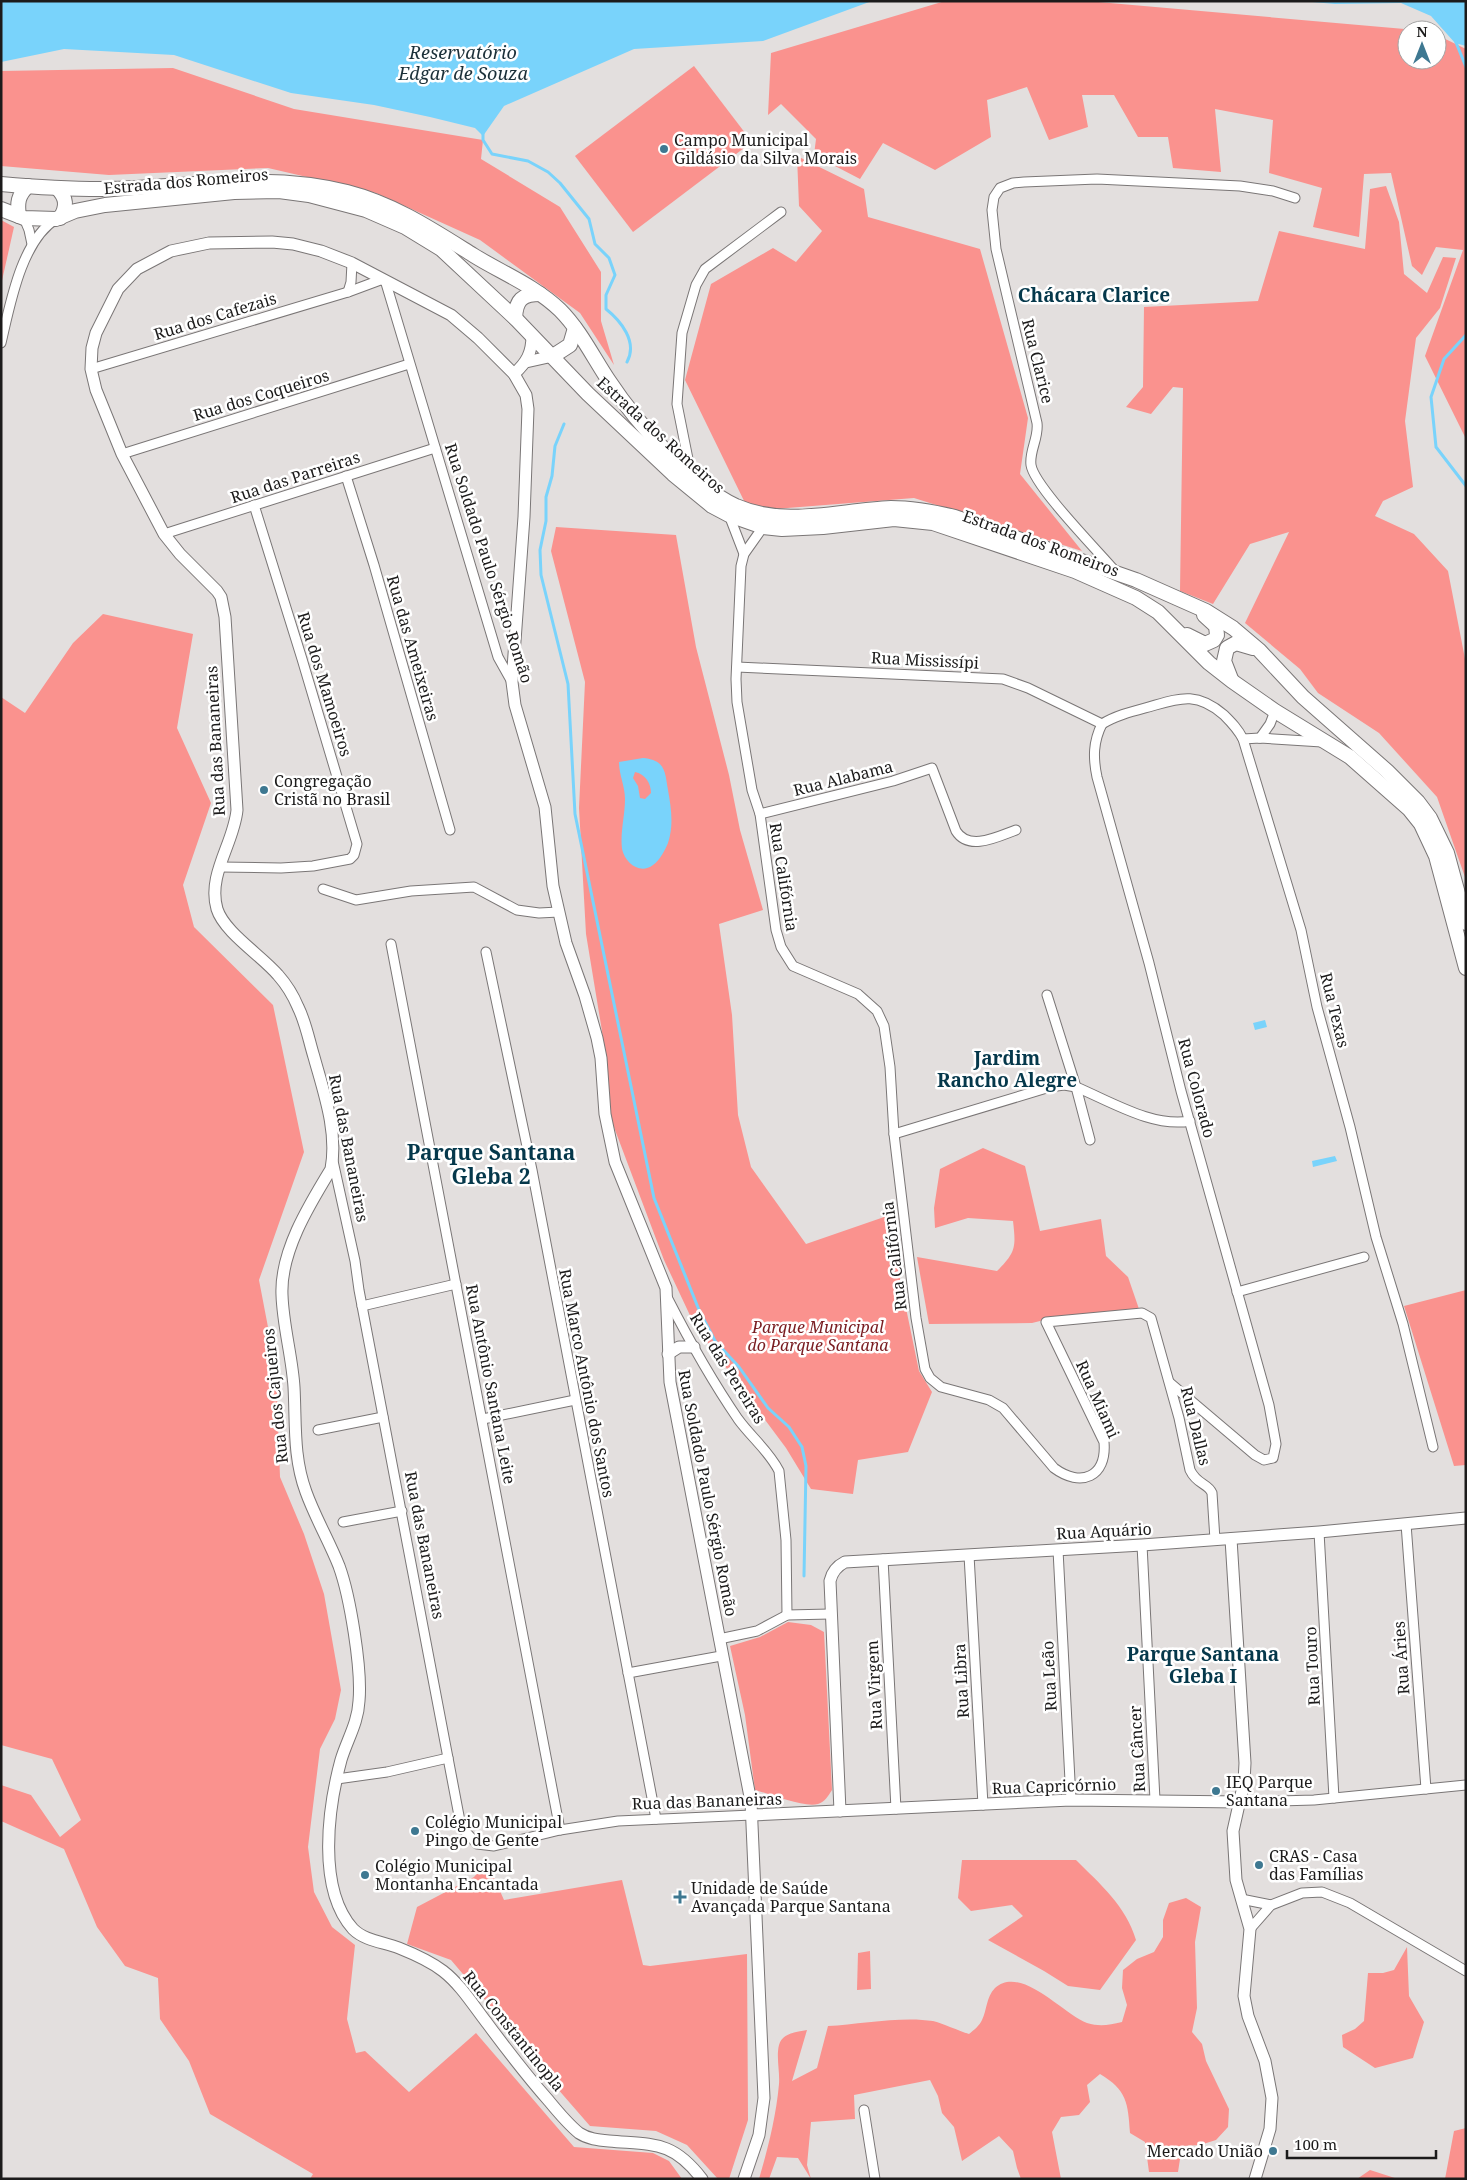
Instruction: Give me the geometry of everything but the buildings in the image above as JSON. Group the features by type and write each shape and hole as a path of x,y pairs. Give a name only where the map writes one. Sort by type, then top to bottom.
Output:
{"main road":[{"name":"Estrada dos Romeiros","path":"1,184 57,188 134,188 261,181 287,182 327,188 370,199 410,217 540,294 560,310 575,328 625,404 665,449 691,474 734,505 766,515 799,517 892,508 934,512 1116,572 1206,611 1233,628 1259,650 1303,697 1387,771 1418,802 1430,818 1447,853 1466,923"},
{"path":"21,217 18,200 21,192 28,186"},
{"path":"57,188 66,200 66,207 58,218"},
{"name":"Estrada dos Romeiros","path":"1,209 21,217 58,218 90,207 185,196 261,192 309,195 366,210 424,237 464,270 515,318 588,394 672,474 705,501 729,515 764,527 800,529 894,520 933,523 1075,571 1148,605 1179,632 1209,663 1232,681 1275,711 1328,742 1359,763 1409,809 1421,824 1436,856 1466,968"},
{"path":"515,318 517,304 520,299 524,296 540,294"},
{"path":"553,356 570,345 575,328"},
{"path":"1179,632 1205,644 1214,640 1217,635 1216,626 1192,605"},
{"path":"1232,681 1224,661 1227,648 1236,643 1259,650"}],"street":[{"name":"Rua Clarice","path":"1116,572 1047,494 1033,473 1031,457 1037,436 1038,423 996,249 992,210 996,192 1000,188 1013,183 1096,179 1240,186 1273,191 1295,198"},
{"path":"691,474 677,404 682,333 696,285 705,269 781,212"},
{"path":"21,217 29,230 32,244"},
{"path":"1,344 12,300 32,244 40,231 58,218"},
{"name":"Rua das Bananeiras","path":"515,647 524,518 528,422 526,395 514,374 478,338 451,315 352,263 321,251 293,244 272,242 209,243 171,251 137,268 118,289 96,333 92,348 91,369 96,390 122,454 164,534 180,554 217,591 224,607 237,810 234,830 220,867 215,895 220,917 276,973 298,1006 330,1122 333,1158 356,1261 362,1306 460,1821 465,1832 477,1844 494,1846 560,1830 618,1821 840,1811"},
{"path":"348,292 351,282 352,263"},
{"name":"Rua dos Cafezais","path":"91,369 348,292 384,279"},
{"name":"Rua Soldado Paulo Sérgio Romão","path":"384,279 498,657 512,682 515,705 545,807 553,886 558,912 597,1038 601,1058 605,1114 615,1162 666,1288 668,1298 670,1382 721,1656 745,1768 752,1815 752,1853 763,2045 764,2098 759,2135 744,2179"},
{"path":"514,374 526,362 530,352 532,335"},
{"path":"526,362 553,356"},
{"name":"Rua dos Coqueiros","path":"122,454 410,364"},
{"name":"Rua das Parreiras","path":"164,534 435,448"},
{"name":"Rua das Ameixeiras","path":"346,476 374,564 450,830"},
{"name":"Rua dos Mamoeiros","path":"220,867 281,868 313,866 350,859 354,855 357,844 254,506"},
{"name":"Rua Califórnia","path":"729,515 744,554"},
{"name":"Rua Califórnia","path":"764,527 744,554 741,566 737,702 752,790 760,814 776,930 785,954 793,966 858,994 878,1011 881,1018 890,1067 894,1134 916,1318 924,1369 935,1384"},
{"path":"498,657 515,647"},
{"path":"512,682 515,647"},
{"name":"Rua Mississípi","path":"737,667 1003,679 1028,688 1102,724"},
{"name":"Rua Texas","path":"1102,724 1130,712 1175,700 1193,699 1205,701 1215,708 1237,727 1243,739 1300,930 1317,1007 1350,1126 1374,1228 1403,1324 1433,1447"},
{"path":"1260,738 1270,724 1275,711"},
{"name":"Rua Colorado","path":"1102,724 1097,734 1094,752 1097,777 1150,963 1190,1121 1271,1413 1276,1444 1275,1455 1271,1460 1264,1460 1255,1455 1170,1383"},
{"path":"1243,739 1260,738 1328,742"},
{"name":"Rua Alabama","path":"760,814 903,778 932,768 956,831 963,838 968,841 979,841 1016,830"},
{"path":"323,889 356,900 372,899 411,891 474,887 517,910 539,913 558,912"},
{"name":"Rua Antônio Santana Leite","path":"391,944 560,1830"},
{"name":"Rua Marco Antônio dos Santos","path":"486,952 532,1170 656,1819"},
{"path":"1047,995 1076,1087 1090,1140"},
{"path":"894,1134 1050,1087 1064,1085 1076,1087 1149,1118 1174,1123 1190,1121"},
{"name":"Rua dos Cajueiros","path":"333,1158 331,1169 290,1248 284,1265 282,1285 294,1385 295,1431 300,1474 344,1582 358,1667 359,1701 357,1719 342,1758 337,1779"},
{"path":"1237,1292 1364,1257"},
{"path":"362,1306 456,1284"},
{"name":"Rua das Pereiras","path":"668,1298 694,1347 739,1420 774,1461 779,1471 786,1540 787,1615"},
{"name":"Rua Dallas","path":"1046,1322 1142,1313 1151,1318 1170,1383 1190,1470 1196,1481 1209,1487 1212,1493 1215,1540"},
{"name":"Rua Miami","path":"935,1384 941,1388 989,1400 1002,1408 1054,1468 1063,1475 1073,1478 1091,1475 1103,1463 1105,1456 1103,1437 1046,1322"},
{"path":"668,1354 679,1346 694,1347"},
{"path":"482,1419 575,1400"},
{"path":"318,1430 383,1418"},
{"path":"344,1522 402,1511"},
{"name":"Rua Aquário","path":"830,1614 831,1574 839,1565 857,1560 1142,1546 1466,1518"},
{"name":"Rua Áries","path":"1406,1524 1426,1789"},
{"name":"Rua Touro","path":"1319,1532 1334,1798"},
{"path":"1231,1539 1244,1762 1244,1782 1233,1824 1233,1846 1236,1880 1250,1929 1243,1984 1248,2016 1265,2061 1272,2098 1270,2129 1256,2179"},
{"name":"Rua Câncer","path":"1142,1546 1155,1800"},
{"name":"Rua Leão","path":"1058,1550 1071,1800"},
{"name":"Rua Libra","path":"969,1555 983,1805"},
{"name":"Rua Virgem","path":"883,1559 896,1809"},
{"path":"719,1639 757,1631 787,1615 830,1614 840,1811"},
{"path":"628,1673 721,1656"},
{"path":"337,1779 387,1772 448,1758"},
{"name":"Rua Constantinopla","path":"337,1779 328,1854 332,1881 338,1900 354,1929 366,1937 399,1948 430,1962 450,1977 462,1990 524,2073 578,2132 595,2140 653,2144 668,2148 681,2156 702,2179"},
{"name":"Rua Capricórnio","path":"840,1811 1071,1800 1240,1802 1334,1798 1466,1786"},
{"path":"1250,1929 1271,1905 1302,1893 1322,1892 1335,1896 1466,1971"},
{"path":"1241,1899 1271,1905"},
{"path":"864,2110 875,2179"}],"green space":[{"path":"945,1 1087,1 1397,28 1397,70 1447,70 1447,40 1466,49 1466,439 1425,356 1463,250 1436,247 1422,275 1412,266 1391,173 1364,174 1359,237 1313,227 1322,188 1269,173 1273,120 1215,109 1221,172 1173,168 1168,137 1138,137 1114,95 1082,95 1088,127 1049,140 1027,87 987,100 991,137 935,170 883,143 860,179 814,155 816,139 781,104 768,115 771,53"},
{"name":"Campo Municipal Gildásio da Silva Morais","path":"694,66 752,142 633,232 575,156"},
{"path":"173,68 294,109 483,140 481,159 560,207 601,272 601,321 614,365 580,313 480,240 376,193 268,168 109,175 1,166 1,71"},
{"path":"797,156 864,189 868,217 980,249 1028,418 1020,474 1082,551 914,498 749,511 685,380 711,284 773,248 796,262 822,231 799,206"},
{"path":"1386,186 1399,222 1404,274 1427,293 1443,257 1456,258 1440,308 1416,338 1405,421 1413,487 1383,501 1375,516 1414,534 1448,571 1466,664 1466,880 1437,797 1379,733 1318,693 1300,669 1245,623 1289,532 1250,544 1213,604 1180,591 1183,388 1173,387 1151,414 1126,407 1143,387 1144,307 1258,301 1279,231 1365,249 1370,189"},
{"path":"1,220 14,227 1,285"},
{"name":"Parque Municipal do Parque Santana","path":"556,527 676,535 696,647 729,775 740,830 763,910 719,924 732,1015 738,1115 751,1167 806,1244 887,1216 919,1371 932,1392 908,1452 858,1460 853,1494 811,1489 786,1448 695,1326 664,1260 609,1114 602,1031 586,934 579,808 585,682 551,551"},
{"path":"103,614 193,634 177,728 211,803 183,885 194,927 273,1005 304,1152 259,1280 276,1369 280,1477 304,1534 324,1594 341,1690 335,1719 320,1749 308,1847 314,1892 332,1927 355,1945 347,2019 356,2053 365,2051 409,2092 476,2033 574,2147 653,2153 669,2161 682,2179 310,2179 313,2174 210,2114 189,2061 160,2019 158,1978 125,1966 97,1927 64,1849 1,1821 1,1785 31,1795 60,1837 81,1820 52,1759 1,1745 1,697 25,713 73,643"},
{"path":"983,1148 1025,1166 1040,1231 1101,1219 1106,1256 1128,1277 1139,1309 1056,1317 1032,1323 929,1324 917,1257 997,1271 1008,1259 1013,1249 1013,1221 968,1218 935,1228 934,1208 940,1169"},
{"path":"1466,1290 1466,1465 1454,1466 1404,1306"},
{"path":"788,1622 811,1625 824,1632 832,1790 820,1803 812,1805 755,1790 745,1715 730,1646 760,1637"},
{"path":"962,1860 1076,1860 1119,1906 1132,1928 1136,1940 1100,1990 1068,1986 988,1940 1023,1916 1012,1905 971,1911 958,1898"},
{"path":"487,1862 504,1900 622,1880 643,1965 650,1966 747,1954 748,2120 729,2179 718,2179 687,2145 656,2131 590,2126 451,1960 407,1944 417,1907 474,1877"},
{"path":"1186,1898 1201,1907 1195,1942 1197,2008 1192,2032 1202,2044 1206,2061 1229,2109 1228,2127 1216,2140 1200,2145 1182,2146 1178,2172 1149,2172 1145,2142 1130,2133 1127,2105 1121,2092 1100,2074 1087,2085 1090,2102 1079,2115 1061,2117 1052,2132 1061,2179 1021,2179 1013,2151 999,2136 962,2161 954,2127 942,2113 938,2096 930,2080 854,2095 855,2119 811,2122 807,2165 811,2179 798,2158 777,2157 769,2179 759,2179 776,2108 779,2084 778,2054 779,2045 783,2038 795,2032 807,2030 792,2081 817,2068 828,2026 908,2019 933,2021 969,2034 981,2022 992,1992 1005,1982 1017,1982 1029,1986 1087,2023 1105,2025 1122,2022 1127,2005 1122,1988 1123,1970 1137,1959 1154,1952 1163,1937 1163,1920 1169,1903"},
{"path":"1407,1947 1409,1996 1424,2022 1413,2058 1375,2068 1343,2047 1342,2035 1355,2029 1364,2021 1368,1973 1383,1973 1394,1970"},
{"path":"870,1951 871,1989 857,1990 858,1953"},
{"path":"1466,2128 1466,2179 1445,2179 1454,2131"},
{"path":"1370,2170 1398,2179 1357,2179"}],"water":[{"name":"Reservatório Edgar de Souza","path":"1,1 872,1 763,41 634,49 504,106 483,136 475,128 430,117 374,105 291,93 174,55 64,49 1,62"},
{"path":"1301,1 1466,1 1466,46 1455,43 1447,34 1447,20 1435,20 1431,16 1401,3 1335,4"},
{"path":"643,758 650,759 660,764 665,772 671,809 670,836 660,858 648,868 643,869 634,866 626,859 622,849 625,799 619,762","holes":["635,772 647,779 650,786 651,793 645,799 640,798 638,786 633,778"]},
{"path":"1265,1020 1267,1027 1255,1030 1253,1023"},
{"path":"1335,1156 1337,1161 1313,1167 1312,1161"}],"waterway":[{"path":"1455,40 1466,67"},
{"path":"483,132 483,140 492,154 528,161 548,172 560,183 589,219 595,244 609,258 615,275 606,295 606,309 626,332 630,347 627,362"},
{"path":"1466,335 1444,359 1431,397 1436,447 1466,486"},
{"path":"564,424 555,446 552,476 546,497 546,521 540,550 541,575 568,684 575,814 654,1198 699,1310 715,1341 739,1367 768,1408 789,1427 802,1447 806,1466 804,1576"}],"place":[{"name":"Campo Municipal Gildásio da Silva Morais","path":"664,149"},
{"name":"Congregação Cristã no Brasil","path":"264,790"},
{"name":"IEQ Parque Santana","path":"1216,1791"},
{"name":"Colégio Municipal Pingo de Gente","path":"415,1831"},
{"name":"CRAS - Casa das Famílias","path":"1259,1865"},
{"name":"Colégio Municipal Montanha Encantada","path":"365,1875"},
{"name":"Unidade de Saúde Avançada Parque Santana","path":"680,1897"},
{"name":"Mercado União","path":"1273,2151"}],"district":[{"name":"Chácara Clarice","path":"1094,295"},
{"name":"Jardim Rancho Alegre","path":"1007,1069"},
{"name":"Parque Santana Gleba 2","path":"491,1164"},
{"name":"Parque Santana Gleba I","path":"1203,1665"}]}
